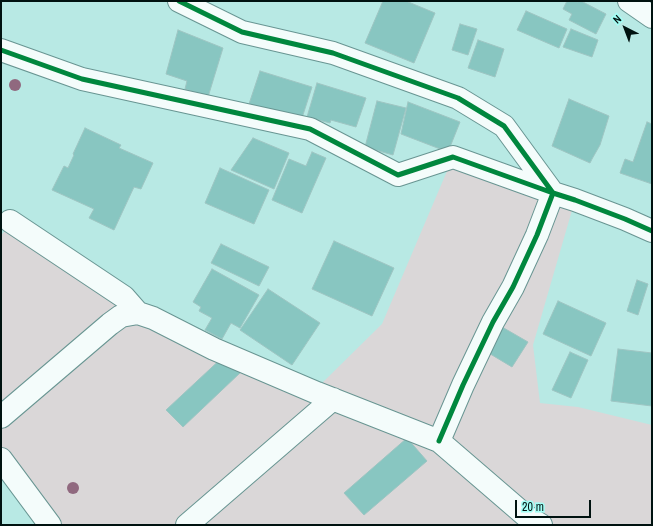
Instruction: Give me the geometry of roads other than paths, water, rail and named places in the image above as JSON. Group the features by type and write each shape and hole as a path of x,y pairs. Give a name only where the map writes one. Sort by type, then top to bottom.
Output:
{"street":[{"path":"179,1 242,32 333,53 458,98 504,126 553,193"},
{"path":"629,1 652,17"},
{"path":"1,50 82,78 310,129 398,176 453,157 582,202 652,231"},
{"path":"439,441 463,385 493,322 513,287 537,235 553,193"},
{"path":"10,221 124,296 138,313"},
{"path":"1,417 110,324 121,316 138,313 153,318 214,349 333,399 439,441 527,522"},
{"path":"187,525 333,399"},
{"path":"1,460 50,525"}]}
